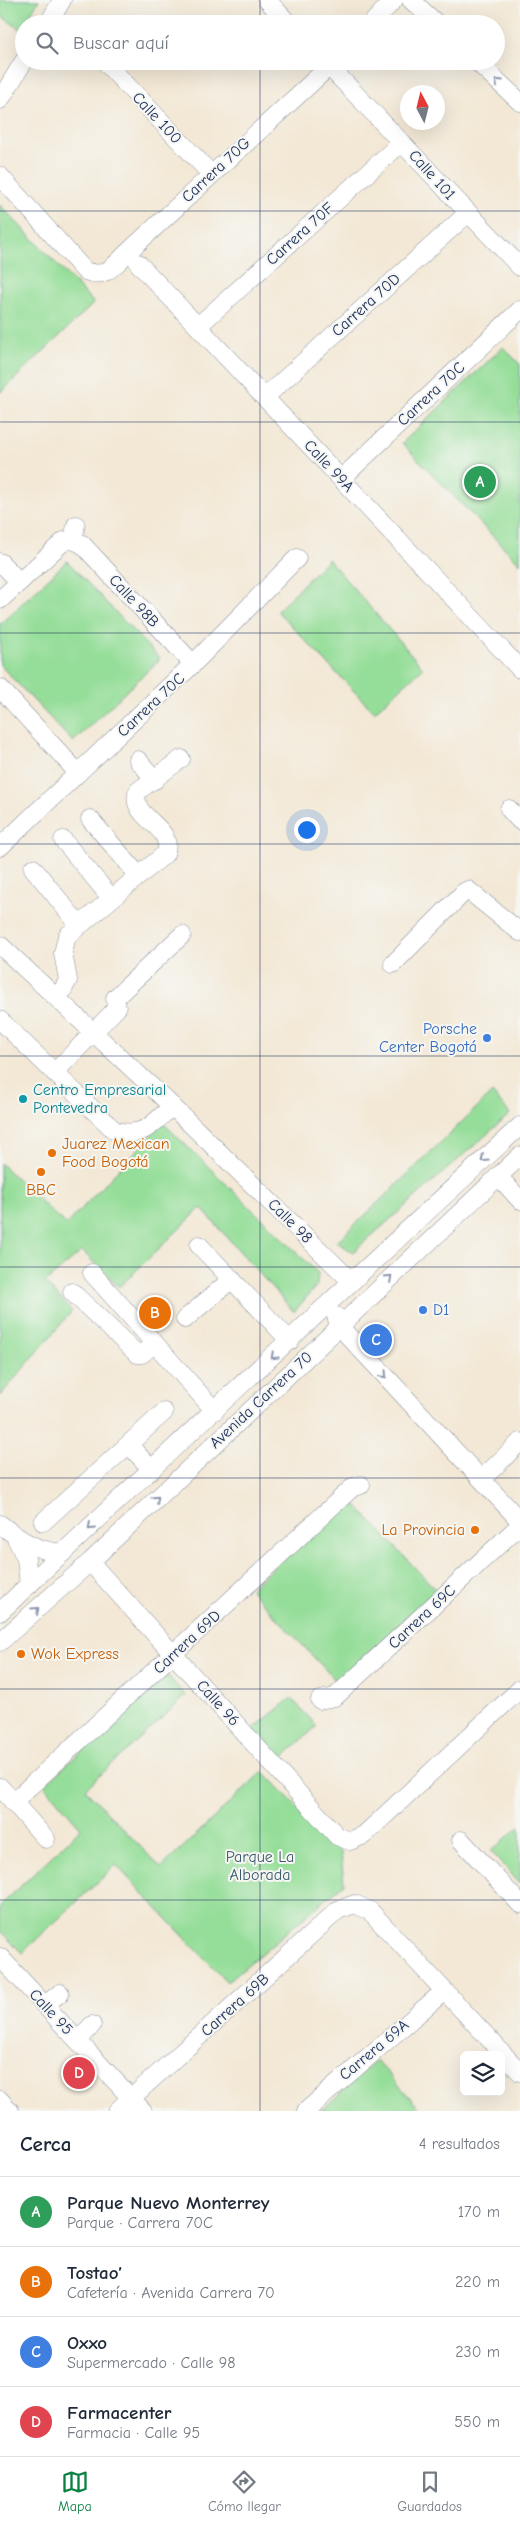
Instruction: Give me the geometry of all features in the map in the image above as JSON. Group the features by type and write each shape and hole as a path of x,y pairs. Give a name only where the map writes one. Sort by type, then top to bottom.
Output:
{"street":[{"path":"267,0 281,15"},
{"path":"380,15 394,0"},
{"path":"411,0 427,15"},
{"path":"0,100 18,70"},
{"name":"Calle 100","path":"113,70 211,174"},
{"name":"Carrera 70G","path":"0,176 85,271 96,275 114,264 322,70"},
{"name":"Calle 101","path":"336,70 467,214 520,267"},
{"path":"486,70 520,102"},
{"name":"Carrera 70F","path":"198,326 402,142"},
{"name":"Carrera 70D","path":"265,397 467,214"},
{"name":"Calle 99A","path":"138,263 520,669"},
{"name":"Carrera 70C","path":"341,479 520,310"},
{"name":"Calle 98B","path":"20,582 41,552 64,541 74,533 193,664"},
{"name":"Carrera 70C","path":"0,847 193,664 297,558"},
{"path":"0,562 20,582 2,596"},
{"path":"0,688 78,774"},
{"path":"137,807 135,798 138,791 155,780 181,758"},
{"path":"138,760 155,780"},
{"path":"58,999 68,980 63,945 67,936 165,854 168,846 166,837 120,792"},
{"path":"90,819 138,876"},
{"path":"63,840 111,898"},
{"path":"33,868 79,925"},
{"path":"393,964 468,890 520,932"},
{"path":"55,1072 117,1008 116,998 182,935"},
{"name":"Calle 98","path":"0,945 172,1106 351,1281"},
{"path":"0,1020 114,1130 131,1133 147,1129 172,1106"},
{"name":"Avenida Carrera 70","path":"0,1612 290,1341 351,1281 520,1126"},
{"name":"Avenida Carrera 70","path":"0,1642 90,1562 520,1156"},
{"path":"498,1176 520,1200"},
{"path":"199,1244 290,1341"},
{"path":"92,1273 215,1411"},
{"path":"185,1318 232,1279"},
{"path":"351,1281 337,1311 336,1317 339,1326 520,1521"},
{"path":"72,1292 137,1354 142,1354 154,1344"},
{"path":"43,1522 164,1412"},
{"path":"482,1479 520,1442"},
{"path":"129,1445 152,1470"},
{"name":"Carrera 69D","path":"13,1802 174,1655 353,1487 361,1486"},
{"path":"0,1524 15,1536 37,1549 63,1553"},
{"name":"Carrera 69C","path":"320,1700 336,1697 520,1525"},
{"path":"15,1536 26,1559 28,1585"},
{"name":"Calle 96","path":"90,1562 337,1836 350,1841 364,1835 518,1694"},
{"path":"0,1787 46,1839"},
{"path":"461,1840 520,1904"},
{"name":"Carrera 69B","path":"117,2111 137,2105 338,1910 355,1904 370,1911 444,1992"},
{"name":"Calle 95","path":"0,1957 137,2105"},
{"path":"444,1992 520,2072"},
{"name":"Carrera 69A","path":"306,2111 444,1992"},
{"path":"45,2005 60,1993"},
{"path":"78,2041 92,2025"},
{"path":"0,2100 10,2111"}],"green space":[{"path":"0,0 39,0 30,15 15,15 15,26 0,15"},
{"path":"0,205 94,303 0,393"},
{"path":"503,347 520,364 520,564 402,443"},
{"path":"328,559 423,668 374,712 277,611"},
{"path":"67,561 160,659 73,742 0,665 0,624"},
{"path":"492,1093 510,1114 353,1252 337,1242"},
{"path":"163,1123 318,1273 317,1285 294,1312 201,1208 119,1287 82,1251 45,1283 72,1311 0,1396 0,1163 66,1225"},
{"path":"348,1497 436,1590 337,1682 250,1589"},
{"name":"Parque La Alborada","path":"167,1675 186,1696 85,1789 161,1868 263,1771 341,1853 344,1884 227,1982 116,1865 22,1953 0,1931 0,1906 81,1828 44,1785"},
{"path":"291,1698 317,1726 280,1760 253,1729"},
{"path":"520,1826 520,1884 491,1851"},
{"path":"376,2060 422,2111 321,2111"}],"place":[{"name":"Parque Nuevo Monterrey","path":"480,482"},
{"name":"Porsche Center Bogotá","path":"487,1038"},
{"name":"Centro Empresarial Pontevedra","path":"23,1099"},
{"name":"Juarez Mexican Food Bogotá","path":"52,1153"},
{"name":"BBC","path":"41,1172"},
{"name":"D1","path":"423,1310"},
{"name":"Tostao’","path":"155,1313"},
{"name":"Oxxo","path":"376,1340"},
{"name":"La Provincia","path":"475,1530"},
{"name":"Wok Express","path":"21,1654"},
{"name":"Farmacenter","path":"79,2073"}]}
